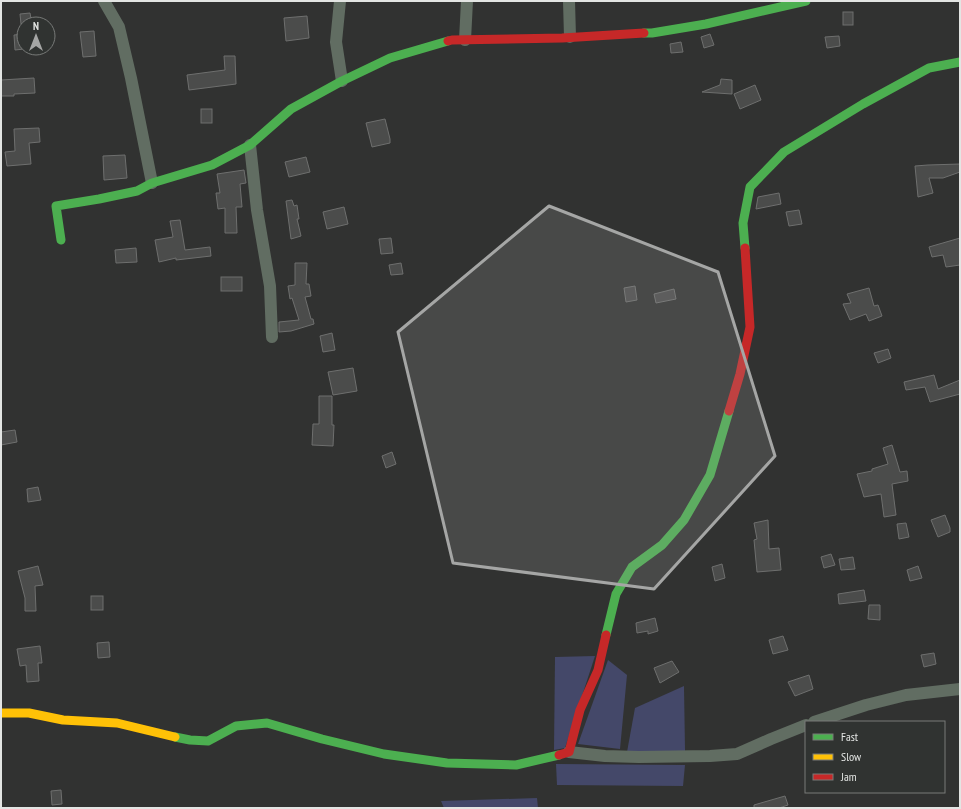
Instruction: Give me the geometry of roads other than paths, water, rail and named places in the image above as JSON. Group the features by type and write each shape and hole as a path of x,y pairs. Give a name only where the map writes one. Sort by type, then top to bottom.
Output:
{"street":[{"path":"104,1 119,27 131,78 152,184"},
{"path":"340,1 336,42 342,81"},
{"path":"465,40 467,1"},
{"path":"569,1 570,37"},
{"path":"61,240 56,206 137,191 152,184 212,165 250,145 291,109 342,81 390,58 452,40 652,33 706,24 806,1"},
{"path":"569,752 580,710 598,670 616,594 632,567 662,545 684,520 710,476 740,374 750,328 747,264 743,223 750,187 784,152 863,104 929,68 960,62"},
{"path":"250,145 257,210 270,286 272,337"},
{"path":"817,721 866,705 906,695 960,688"},
{"path":"1,713 29,714 63,720 117,723 190,740 208,741 236,726 267,723 322,739 384,754 447,763 516,765 569,752 605,756 639,757 737,754 771,738 805,725"}]}
